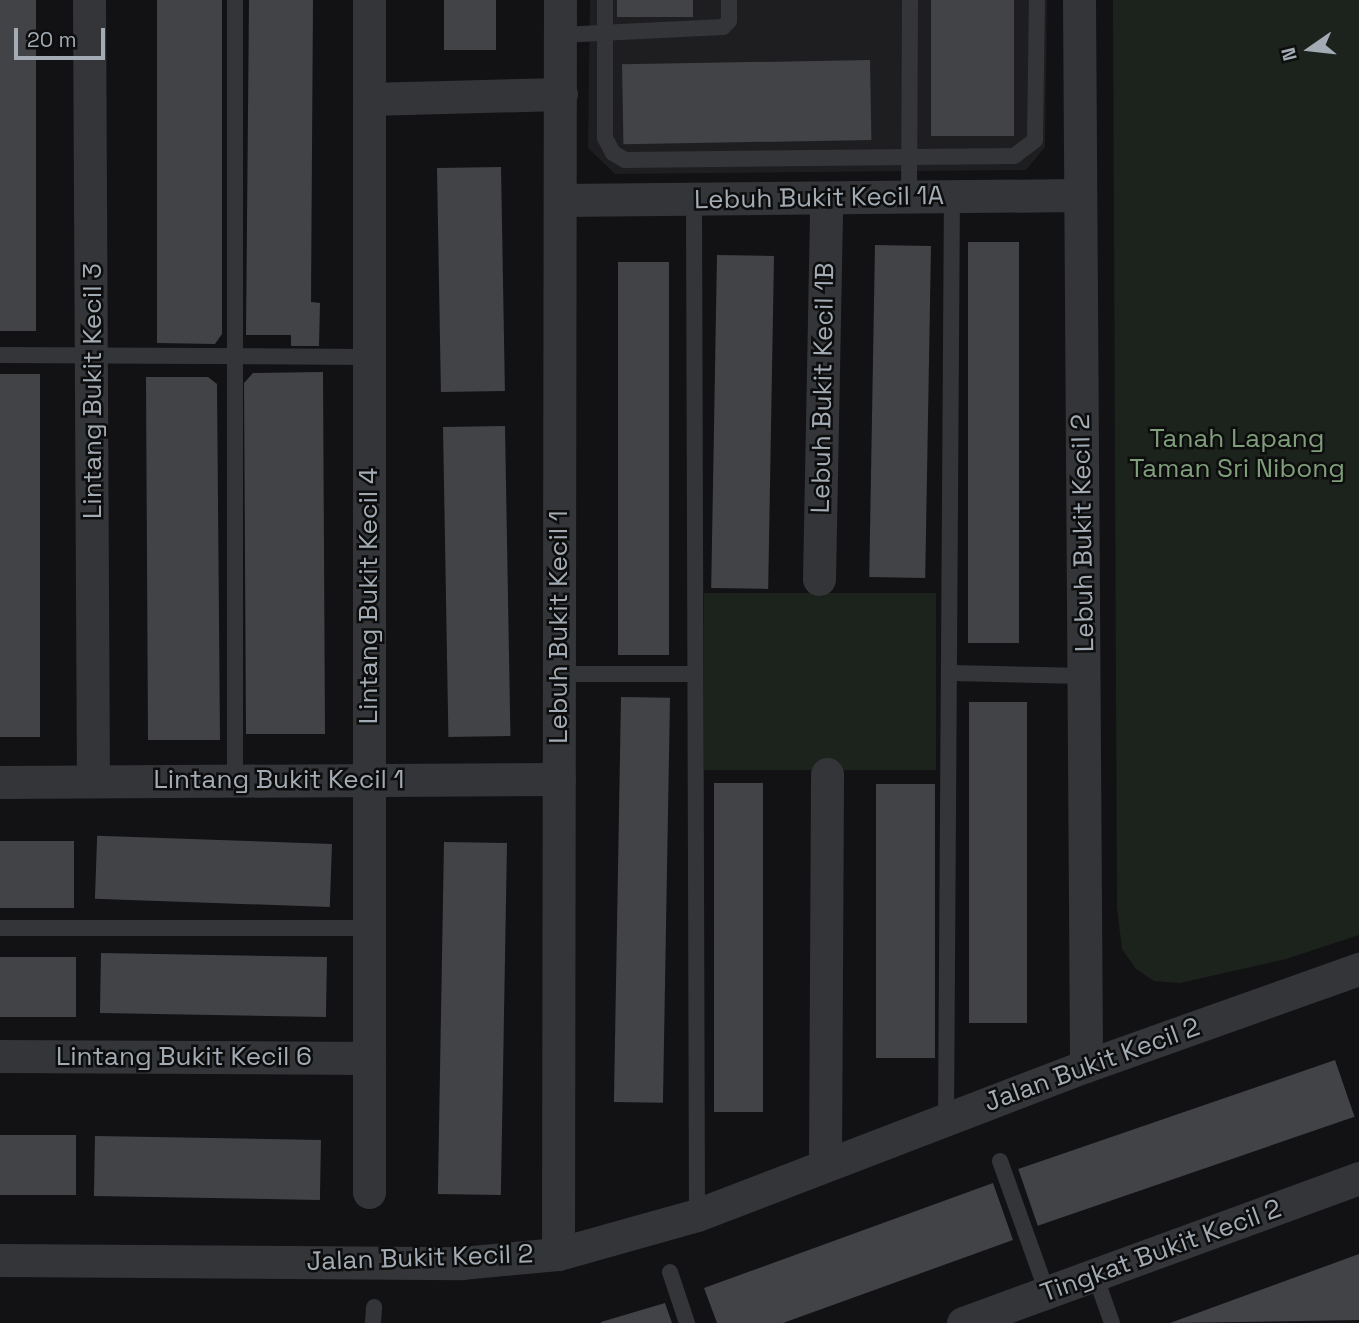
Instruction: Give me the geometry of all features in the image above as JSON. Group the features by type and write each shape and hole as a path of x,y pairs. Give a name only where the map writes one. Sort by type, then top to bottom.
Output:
{"street":[{"name":"Lintang Bukit Kecil 3","path":"89,0 94,356 93,781"},
{"name":"Lintang Bukit Kecil 4","path":"369,0 369,1192"},
{"name":"Lebuh Bukit Kecil 1","path":"558,1254 560,0"},
{"name":"Lebuh Bukit Kecil 2","path":"1079,0 1086,1066"},
{"path":"369,99 561,94"},
{"name":"Lebuh Bukit Kecil 1A","path":"560,200 1079,195"},
{"name":"Lebuh Bukit Kecil 1B","path":"819,579 826,198"},
{"path":"825,1163 827,775"},
{"name":"Lintang Bukit Kecil 1","path":"0,782 559,779"},
{"name":"Jalan Bukit Kecil 2","path":"0,1260 461,1263 558,1254 697,1215 825,1163 1086,1066 1359,969"},
{"name":"Lintang Bukit Kecil 6","path":"0,1056 369,1058"},
{"name":"Tingkat Bukit Kecil 2","path":"963,1323 1359,1178"}],"lane":[{"path":"234,781 235,0"},
{"path":"605,0 605,138 613,153 625,160 1014,156 1035,140 1037,0"},
{"path":"560,35 723,27 729,22 729,0"},
{"path":"909,197 910,0"},
{"path":"946,1119 952,673 952,197"},
{"path":"694,199 697,1215"},
{"path":"0,355 369,357"},
{"path":"952,673 1084,676"},
{"path":"558,674 694,674"},
{"path":"0,928 369,928"},
{"path":"1000,1161 1047,1292"},
{"path":"670,1272 687,1323"},
{"path":"1095,1275 1112,1323"}],"shaded area":[{"path":"590,0 1047,0 1045,147 1026,170 615,174 588,148"}],"green space":[{"name":"Tanah Lapang Taman Sri Nibong","path":"1113,0 1359,0 1359,935 1286,959 1180,983 1154,981 1136,969 1122,949 1117,908"},
{"path":"704,593 936,593 936,770 704,770"}],"building":[{"path":"0,0 36,0 36,331 0,331"},
{"path":"157,0 222,0 222,334 215,344 157,343"},
{"path":"249,0 313,0 311,302 320,303 319,346 291,346 291,335 246,335"},
{"path":"444,0 496,0 496,50 444,50"},
{"path":"617,0 693,0 693,17 617,17"},
{"path":"931,0 1014,0 1014,136 931,136"},
{"path":"870,60 871,140 623,144 622,64"},
{"path":"501,167 505,391 441,392 437,168"},
{"path":"968,242 1019,242 1019,643 968,643"},
{"path":"875,245 931,246 925,578 869,577"},
{"path":"717,255 774,256 768,589 711,588"},
{"path":"618,262 669,262 669,655 618,655"},
{"path":"323,372 325,734 246,734 244,383 253,373"},
{"path":"0,374 40,374 40,737 0,737"},
{"path":"146,377 208,377 217,384 220,740 148,740"},
{"path":"505,426 510,736 448,737 443,427"},
{"path":"621,697 670,698 663,1103 614,1102"},
{"path":"969,702 1027,702 1027,1023 969,1023"},
{"path":"714,783 763,783 763,1112 714,1112"},
{"path":"876,784 935,784 935,1058 876,1058"},
{"path":"97,836 332,844 330,907 95,899"},
{"path":"0,841 74,841 74,908 0,908"},
{"path":"444,842 507,843 501,1195 438,1194"},
{"path":"101,953 327,957 326,1017 100,1013"},
{"path":"0,957 76,957 76,1017 0,1017"},
{"path":"1335,1060 1355,1117 1038,1226 1018,1169"},
{"path":"0,1135 76,1135 76,1195 0,1195"},
{"path":"95,1136 321,1140 320,1200 94,1196"},
{"path":"993,1183 1013,1240 783,1323 717,1323 704,1288"},
{"path":"1359,1254 1359,1320 1170,1323"},
{"path":"665,1303 672,1323 601,1323 601,1322"}]}
